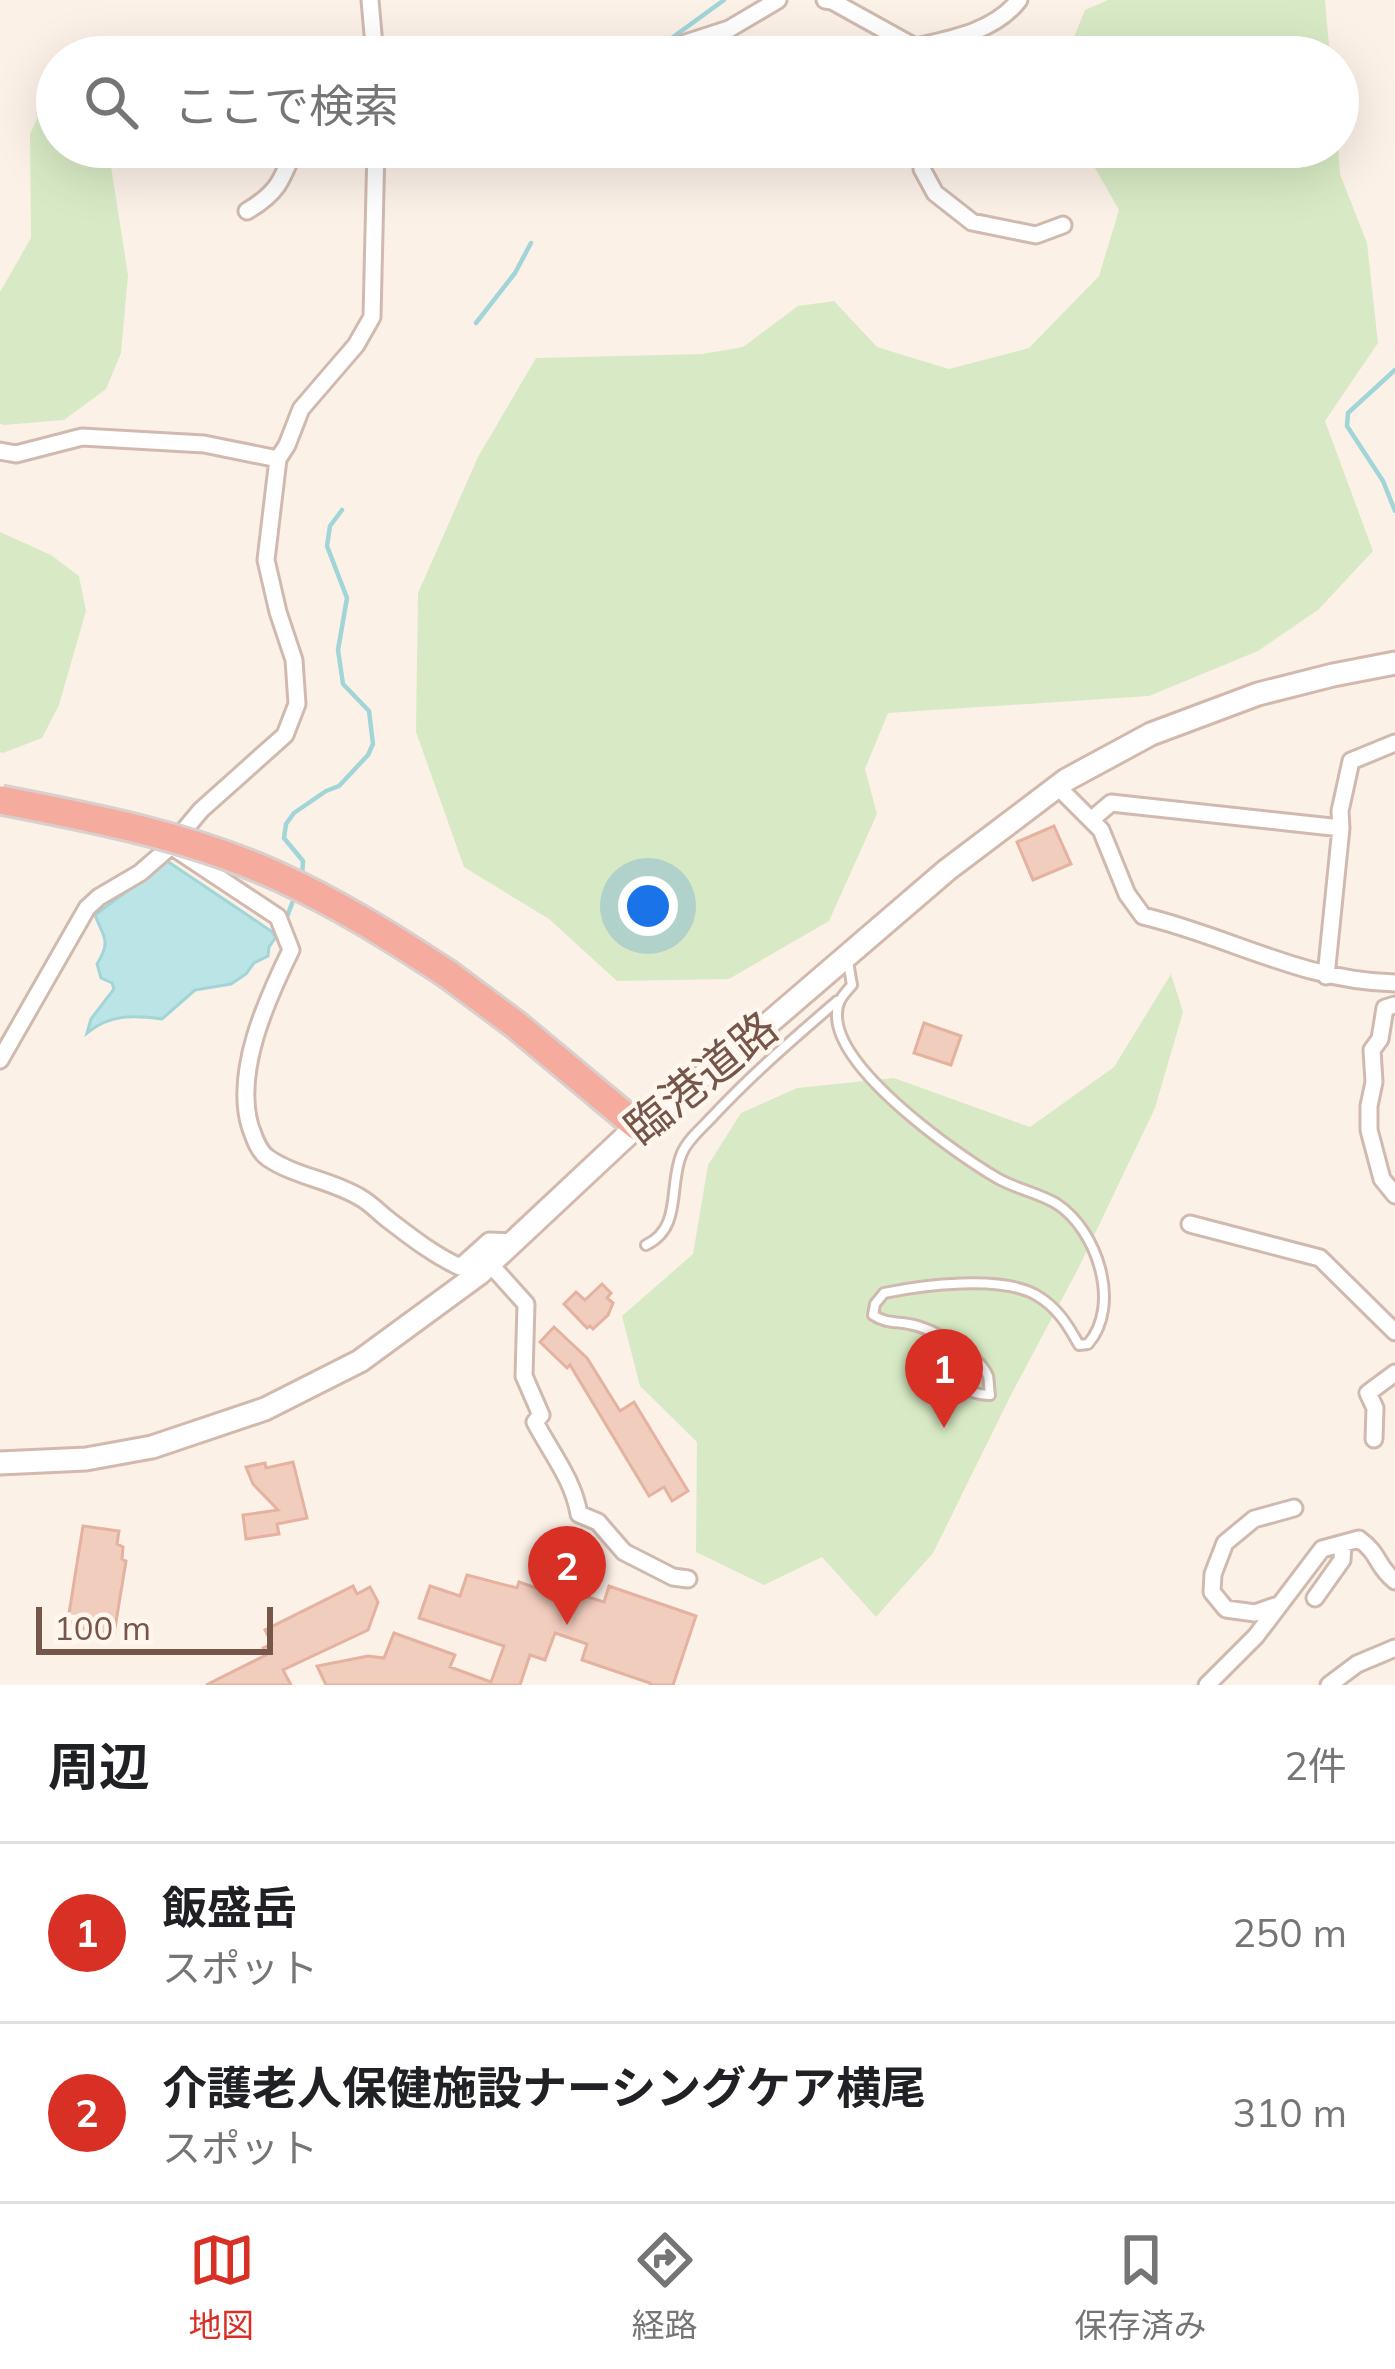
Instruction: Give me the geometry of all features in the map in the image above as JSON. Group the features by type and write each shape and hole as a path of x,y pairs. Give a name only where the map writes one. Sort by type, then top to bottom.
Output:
{"highway":[{"path":"1,800 138,829 272,874 385,932 449,975 637,1126"}],"street":[{"path":"370,0 373,36"},
{"path":"707,36 778,0"},
{"path":"825,0 890,36"},
{"path":"966,36 1019,0"},
{"path":"247,211 269,198 287,168"},
{"path":"0,1060 87,908 171,846 201,810 285,735 297,704 294,660 266,560 278,459 301,410 356,345 372,317 376,168"},
{"path":"922,168 935,193 972,222 1036,235 1063,225"},
{"path":"0,451 16,454 82,437 204,444 278,459"},
{"name":"臨港道路","path":"0,1463 86,1459 152,1447 265,1409 360,1360 490,1264 637,1126 741,1047 946,870 1058,787 1151,734 1258,694 1395,663"},
{"path":"1326,976 1340,811 1351,761 1395,743"},
{"path":"1058,787 1101,830 1127,894 1143,916 1326,976 1395,983"},
{"path":"1091,820 1111,803 1341,828"},
{"path":"171,846 278,917 292,950 259,1023 245,1091 244,1105 263,1155 364,1200 440,1258 460,1267 489,1241 516,1242"},
{"path":"1395,1005 1384,1008 1380,1039 1372,1050 1369,1130 1382,1179 1395,1195"},
{"path":"1190,1225 1321,1258 1395,1332"},
{"path":"490,1264 526,1304 524,1376 541,1414 535,1422 563,1469 579,1514 598,1522 624,1552 688,1579"},
{"path":"1374,1439 1375,1408 1368,1393 1395,1372"},
{"path":"1278,1605 1255,1613 1226,1609 1212,1592 1213,1574 1225,1543 1254,1519 1294,1508"},
{"path":"1207,1685 1256,1636 1322,1549 1359,1539 1376,1552 1381,1570 1395,1581"},
{"path":"1315,1598 1342,1560 1342,1544"},
{"path":"1330,1685 1357,1664 1395,1648"}],"lane":[{"path":"646,1245 659,1239 665,1229 683,1148 759,1067 852,985 847,958"},
{"path":"838,1000 836,1021 843,1038 860,1065 906,1113 997,1178 1057,1204 1085,1232 1096,1258 1104,1311 1088,1344 1079,1345 1063,1316 1035,1294 1011,1287 964,1283 884,1292 873,1315 886,1324 910,1324 945,1338 974,1356 987,1374 990,1395 979,1396 940,1379"}],"green space":[{"path":"1108,0 1325,0 1328,36 1074,36 1085,10"},
{"path":"36,121 36,168 111,168 128,275 121,353 106,389 64,420 4,425 0,424 0,292 31,238 30,134"},
{"path":"1095,168 1340,168 1367,243 1378,343 1325,421 1373,551 1318,610 1258,651 1149,696 888,713 865,769 877,814 829,921 729,979 617,981 549,919 464,867 416,732 418,593 478,457 536,358 702,354 743,347 798,306 834,301 877,347 949,369 1029,348 1099,276 1119,210"},
{"path":"0,532 51,555 79,576 86,611 59,705 42,738 3,753 0,752"},
{"path":"1171,974 1183,1012 1155,1108 933,1553 876,1617 822,1557 764,1585 696,1552 697,1442 640,1386 622,1316 693,1254 708,1165 741,1113 797,1088 894,1078 1030,1127 1114,1067"}],"water":[{"path":"167,861 271,931 276,937 268,956 231,984 195,990 162,1019 123,1017 87,1033 91,1019 114,989 101,978 97,964 105,944 95,915"}],"building":[{"path":"1054,826 1071,864 1033,880 1017,842"},
{"path":"924,1023 961,1036 951,1065 914,1053"},
{"path":"602,1284 613,1303 608,1315 593,1329 587,1328 564,1304 576,1292 585,1300"},
{"path":"554,1327 587,1358 620,1411 634,1402 688,1491 672,1501 664,1487 649,1496 570,1365 567,1368 540,1342"},
{"path":"293,1462 307,1518 277,1524 279,1534 246,1539 243,1515 278,1510 253,1484 246,1467"},
{"path":"83,1526 119,1531 117,1544 123,1547 126,1561 114,1634 67,1626"},
{"path":"467,1575 517,1588 519,1582 545,1591 548,1584 604,1602 609,1586 696,1616 673,1685 650,1685 582,1660 587,1644 555,1633 545,1660 530,1655 520,1685 326,1685 317,1666 368,1656 384,1658 394,1633 455,1655 450,1667 491,1682 504,1646 419,1618 430,1586 460,1596"},
{"path":"353,1586 357,1594 370,1587 378,1602 368,1630 283,1670 291,1685 206,1685 266,1655 263,1648 272,1644 265,1630"}],"waterway":[{"path":"674,36 724,0"},
{"path":"476,323 515,273 531,243"},
{"path":"1395,370 1348,413 1347,426 1383,481 1395,511"},
{"path":"302,877 303,861 284,838 286,824 294,813 339,786 373,744 369,711 343,684 338,650 347,598 327,546 330,526 342,510"},
{"path":"285,922 296,893"}],"place":[{"name":"飯盛岳","path":"944,1428"},
{"name":"介護老人保健施設ナーシングケア横尾","path":"567,1625"}]}
